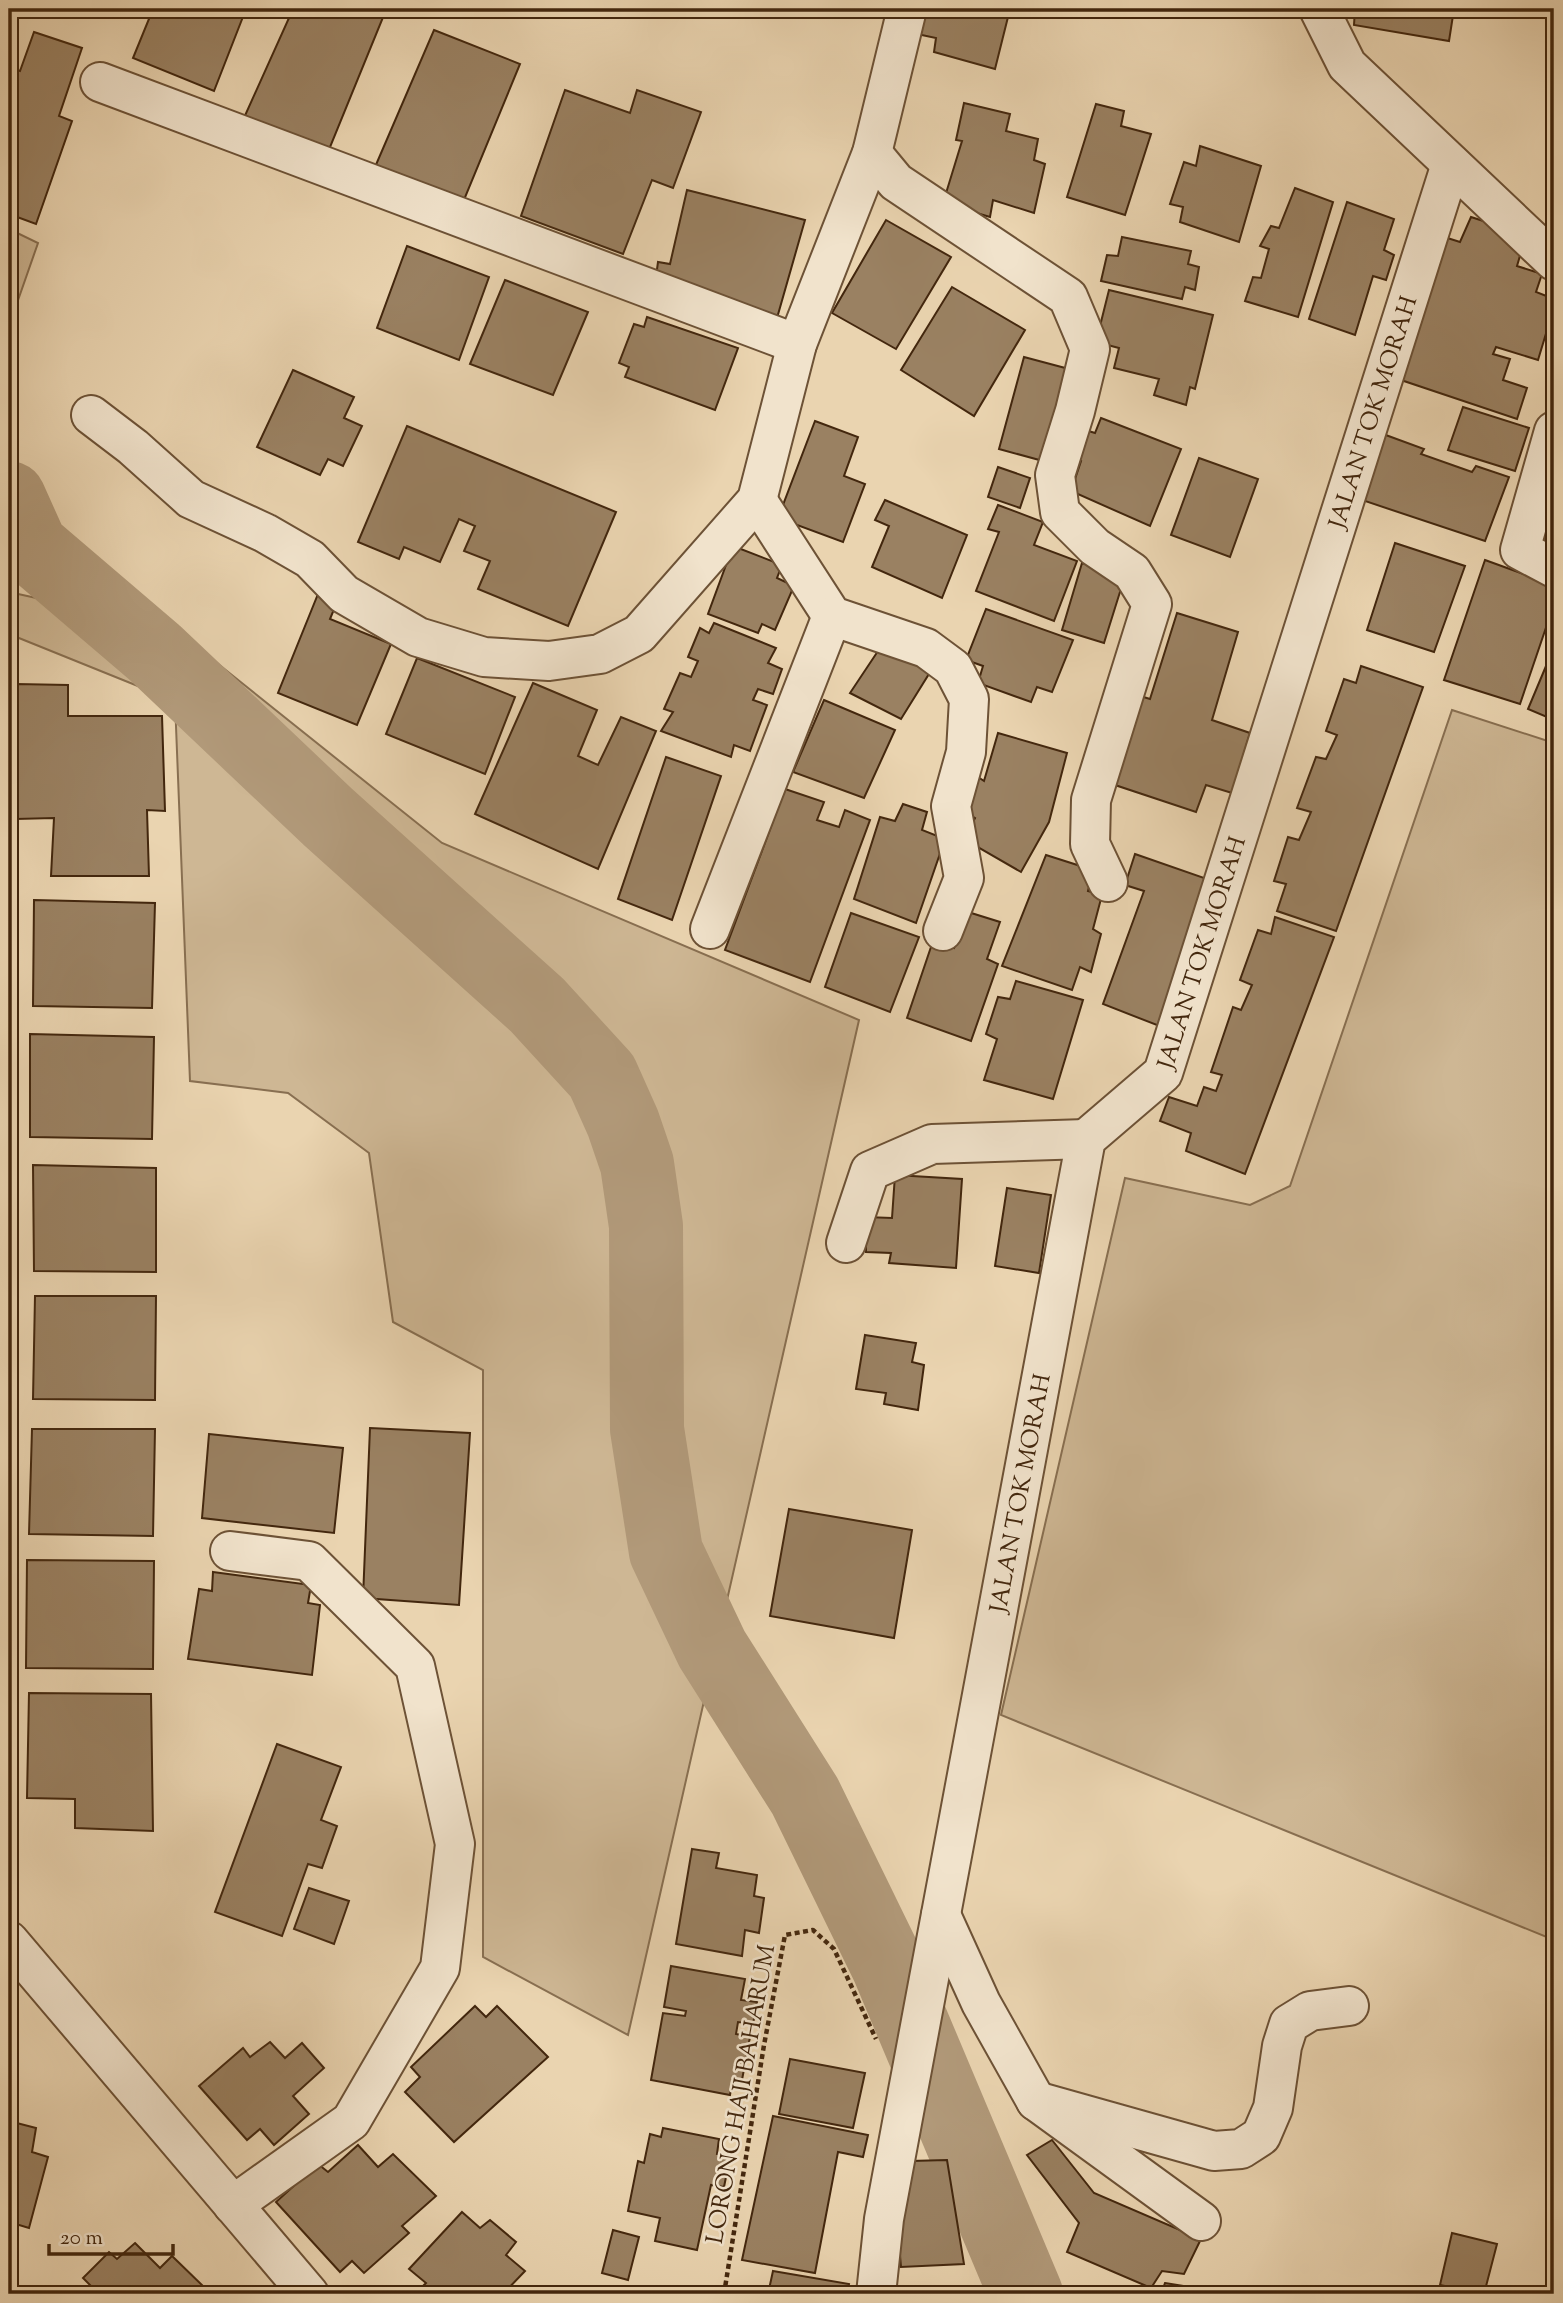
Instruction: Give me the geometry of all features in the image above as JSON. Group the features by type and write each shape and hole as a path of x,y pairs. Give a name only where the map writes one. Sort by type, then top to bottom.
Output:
{"street":[{"path":"91,415 133,447 191,499 265,533 310,559 344,594 418,638 484,657 549,661 600,654 639,634 757,500 797,344 872,153 907,9"},
{"path":"1319,9 1347,65 1554,261"},
{"path":"100,82 797,344"},
{"path":"872,153 895,181 1068,298 1090,349 1075,411 1055,475 1060,512 1096,547 1132,572 1152,604 1091,800 1090,844 1108,882"},
{"name":"JALAN TOK MORAH","path":"912,2066 1086,1139 1163,1073 1451,164"},
{"path":"1554,431 1520,550 1554,568"},
{"path":"757,500 832,616 926,648 953,668 969,699 965,752 951,806 964,878 943,931"},
{"path":"710,929 832,616"},
{"path":"846,1243 870,1171 932,1144 1086,1139"},
{"path":"230,1551 309,1561 415,1666 455,1844 440,1968 351,2121 233,2206"},
{"path":"941,1915 981,2003 1036,2101 1201,2221"},
{"path":"9,1941 309,2294"},
{"path":"1036,2101 1203,2149 1213,2151 1241,2148 1261,2136 1273,2108 1282,2046 1289,2024 1310,2011 1349,2007"},
{"path":"876,2294 884,2219 912,2066"}],"path":[{"name":"LORONG HAJI BAHARUM","path":"724,2294 764,2045 785,1934 813,1930 834,1949 877,2040 912,2066"}],"shaded area":[{"path":"9,229 38,243 9,326"},
{"path":"9,592 173,628 442,843 859,1020 628,2035 483,1957 483,1370 393,1322 369,1153 288,1093 190,1081 175,701 9,634"},
{"path":"1452,710 1554,743 1554,1940 1001,1715 1125,1178 1250,1205 1290,1186"}],"building":[{"path":"153,9 246,9 214,91 133,58"},
{"path":"293,9 386,10 326,157 243,120"},
{"path":"926,9 1010,9 995,69 934,52 936,38 917,34"},
{"path":"1355,9 1454,9 1449,41 1354,25"},
{"path":"434,30 520,64 459,212 372,174"},
{"path":"34,32 82,48 59,116 72,121 36,224 9,214 9,67 20,71"},
{"path":"565,90 630,113 637,90 701,112 673,188 652,180 623,254 521,216"},
{"path":"964,103 1010,114 1006,131 1038,139 1034,160 1045,164 1034,213 993,200 990,217 943,203 962,141 956,140"},
{"path":"1096,104 1124,111 1121,126 1151,134 1125,215 1067,197"},
{"path":"1200,146 1261,166 1239,242 1180,222 1183,207 1170,204 1184,162 1196,166"},
{"path":"1295,188 1333,202 1298,317 1245,301 1253,277 1261,278 1269,249 1260,246 1271,226 1279,228"},
{"path":"687,190 805,220 777,318 655,284 658,262 670,264"},
{"path":"1347,202 1394,219 1384,250 1394,255 1386,280 1373,276 1355,335 1309,319"},
{"path":"1471,217 1508,229 1524,242 1517,266 1542,274 1536,292 1554,299 1538,360 1496,347 1493,354 1510,359 1503,380 1527,388 1517,419 1395,378 1438,235 1460,242"},
{"path":"886,220 951,257 896,349 832,313"},
{"path":"1122,237 1191,251 1188,264 1199,267 1195,290 1185,287 1182,299 1101,281 1107,255 1118,256"},
{"path":"407,246 489,277 459,360 377,328"},
{"path":"505,280 588,312 553,395 470,364"},
{"path":"952,287 1025,330 974,416 901,370"},
{"path":"1109,290 1213,315 1195,389 1190,387 1186,405 1154,395 1159,379 1114,368 1119,348 1096,342"},
{"path":"647,317 738,348 715,410 625,377 629,367 619,363 634,324 644,327"},
{"path":"1024,357 1069,369 1043,461 999,449"},
{"path":"293,370 354,397 344,418 362,426 343,466 328,459 320,475 257,447"},
{"path":"1463,407 1529,428 1515,471 1448,450"},
{"path":"1101,418 1181,449 1150,526 1071,491 1081,461 1070,456 1082,429 1095,433"},
{"path":"815,421 858,437 844,476 865,484 843,542 778,518"},
{"path":"407,426 616,512 568,626 478,589 490,561 464,551 475,526 459,519 440,562 404,547 399,559 358,542"},
{"path":"1383,434 1424,449 1421,454 1472,472 1476,466 1509,477 1485,541 1359,499"},
{"path":"1199,458 1258,479 1230,557 1171,535"},
{"path":"998,467 1030,478 1020,508 988,497"},
{"path":"1554,469 1554,554 1531,546"},
{"path":"885,500 967,535 942,598 872,567 889,526 875,520"},
{"path":"998,505 1043,522 1034,545 1077,561 1054,621 976,591 999,532 988,529"},
{"path":"1395,543 1465,566 1434,652 1367,630"},
{"path":"733,546 782,565 777,578 794,586 775,630 762,624 758,633 708,614"},
{"path":"1485,560 1554,585 1554,604 1520,704 1444,680"},
{"path":"1082,563 1125,576 1104,643 1062,630"},
{"path":"318,594 337,602 330,619 391,644 357,725 278,693"},
{"path":"986,609 1073,640 1052,692 1037,687 1031,702 978,683 983,666 966,660"},
{"path":"1177,613 1238,632 1212,720 1250,733 1232,793 1206,785 1196,812 1106,782 1137,695 1150,699"},
{"path":"714,623 776,648 768,663 782,669 773,694 758,689 753,700 767,705 750,751 734,745 731,757 661,731 673,712 664,709 680,673 691,677 698,661 688,657 700,628 709,633"},
{"path":"884,642 932,669 901,719 850,693"},
{"path":"1554,647 1554,720 1528,709"},
{"path":"417,658 515,697 485,774 386,734"},
{"path":"1361,666 1423,687 1336,931 1277,911 1286,884 1274,881 1288,837 1299,840 1311,812 1297,808 1316,757 1326,759 1337,735 1326,731 1344,679 1356,683"},
{"path":"533,683 597,710 578,756 598,765 621,717 656,731 598,869 475,814"},
{"path":"16,684 68,685 68,716 162,716 165,811 147,810 149,876 51,876 54,818 16,819"},
{"path":"824,700 895,730 864,798 793,772"},
{"path":"998,733 1067,753 1049,822 1021,872 964,839 975,818 962,810 972,773 984,781"},
{"path":"666,757 721,776 672,920 618,899"},
{"path":"785,789 824,802 817,820 839,827 845,810 870,820 810,982 725,950"},
{"path":"903,804 927,812 922,830 945,839 916,923 854,899 880,817 895,821"},
{"path":"1135,854 1210,880 1162,1027 1103,1004 1144,891 1125,885"},
{"path":"1046,855 1093,870 1088,891 1102,895 1093,929 1101,934 1091,972 1080,967 1072,990 1002,966"},
{"path":"34,900 155,903 152,1008 33,1006"},
{"path":"968,912 1000,922 987,959 998,964 971,1041 907,1018 933,941 954,948"},
{"path":"851,913 919,937 890,1012 825,987"},
{"path":"1275,917 1334,937 1245,1174 1186,1151 1191,1133 1160,1121 1169,1097 1197,1106 1204,1087 1216,1091 1222,1075 1211,1072 1233,1007 1241,1010 1252,985 1240,980 1258,930 1271,934"},
{"path":"1016,981 1083,1000 1053,1099 984,1080 997,1039 986,1034 998,997 1010,999"},
{"path":"30,1034 154,1037 152,1139 30,1137"},
{"path":"33,1165 156,1168 156,1272 34,1271"},
{"path":"895,1175 962,1179 956,1268 889,1263 891,1253 866,1252 866,1217 892,1218"},
{"path":"1007,1188 1051,1195 1039,1273 995,1266"},
{"path":"35,1296 156,1296 155,1400 33,1399"},
{"path":"865,1335 916,1343 912,1362 924,1365 918,1410 884,1404 886,1393 856,1389"},
{"path":"370,1428 470,1433 459,1605 363,1598"},
{"path":"32,1429 155,1429 153,1536 29,1534"},
{"path":"209,1434 343,1448 334,1533 202,1518"},
{"path":"789,1509 912,1530 894,1638 770,1616"},
{"path":"27,1560 154,1561 153,1669 26,1668"},
{"path":"213,1572 311,1585 308,1603 320,1605 312,1675 188,1659 199,1589 212,1591"},
{"path":"29,1693 151,1694 153,1831 75,1828 75,1799 27,1798"},
{"path":"277,1744 341,1767 321,1820 337,1826 322,1868 308,1864 282,1936 215,1912"},
{"path":"692,1849 719,1853 716,1868 757,1875 754,1896 764,1898 759,1933 745,1930 742,1956 676,1944"},
{"path":"309,1888 349,1901 334,1944 294,1929"},
{"path":"671,1966 745,1979 741,2000 757,2002 753,2024 738,2022 736,2034 750,2037 742,2080 733,2078 730,2095 651,2080 663,2013 685,2016 686,2011 664,2007"},
{"path":"475,2006 486,2017 497,2006 548,2057 454,2142 405,2092 420,2077 411,2067"},
{"path":"270,2042 285,2058 302,2043 324,2068 293,2096 309,2114 274,2145 260,2129 247,2140 199,2086 243,2048 250,2057"},
{"path":"790,2059 865,2073 853,2128 779,2114"},
{"path":"773,2116 868,2135 863,2157 838,2152 815,2273 742,2260"},
{"path":"9,2121 36,2128 32,2152 48,2157 29,2228 9,2222"},
{"path":"663,2128 719,2139 717,2154 730,2157 724,2187 711,2185 697,2250 655,2241 660,2218 628,2211 638,2161 644,2163 650,2134 661,2137"},
{"path":"1052,2140 1094,2193 1201,2239 1184,2274 1162,2271 1151,2288 1067,2252 1079,2223 1027,2155"},
{"path":"358,2145 378,2167 393,2154 436,2196 402,2226 409,2233 364,2273 352,2261 340,2272 276,2202 318,2164 328,2172"},
{"path":"947,2160 964,2264 901,2267 895,2199 910,2161"},
{"path":"462,2212 480,2228 490,2220 516,2242 506,2255 525,2271 503,2294 415,2294 426,2283 409,2269"},
{"path":"613,2230 639,2237 628,2280 602,2273"},
{"path":"1452,2233 1497,2244 1484,2294 1440,2285"},
{"path":"135,2243 160,2268 172,2256 205,2288 198,2294 88,2294 93,2288 83,2278 109,2252 117,2259"},
{"path":"773,2271 849,2284 847,2294 768,2294"},
{"path":"1165,2283 1184,2286 1183,2294 1161,2294"}],"waterway":[{"path":"9,498 31,547 155,653 328,817 537,1005 602,1076 623,1123 637,1164 646,1226 647,1429 666,1552 712,1649 805,1796 888,1966 1026,2294"}]}
